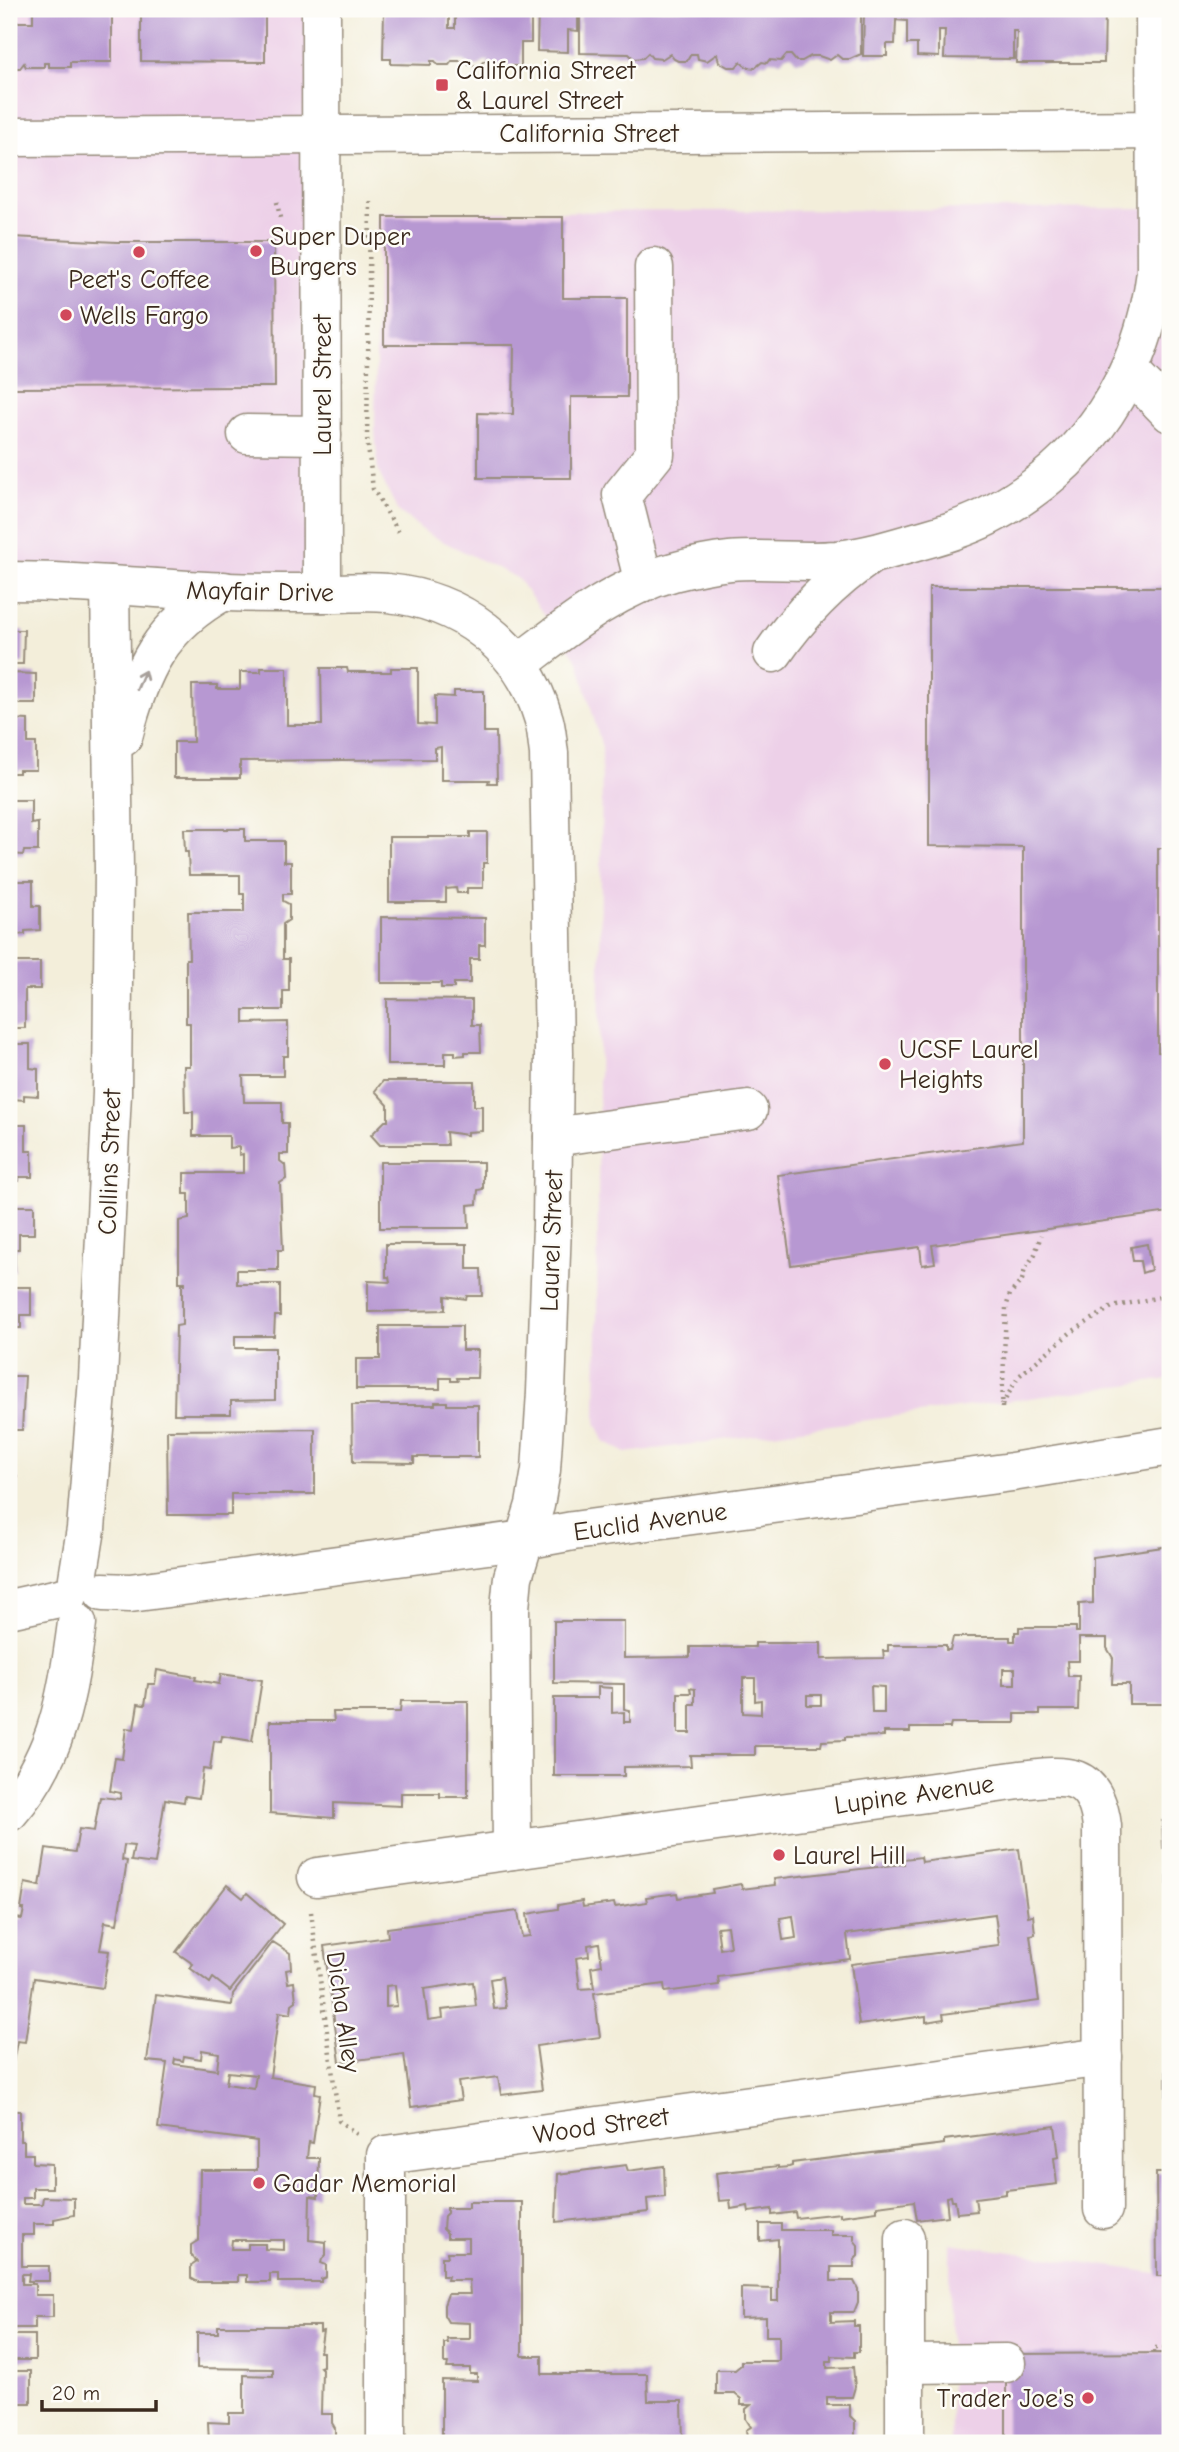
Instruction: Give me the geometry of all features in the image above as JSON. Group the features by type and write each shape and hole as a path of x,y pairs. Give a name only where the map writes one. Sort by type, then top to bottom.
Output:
{"street":[{"name":"Laurel Street","path":"321,9 322,593"},
{"path":"509,652 644,583 680,570 730,561 834,560 869,556 965,526 993,514 1049,476 1095,428 1129,373 1152,307 1163,130 1156,9"},
{"name":"California Street","path":"9,137 1163,130"},
{"path":"644,583 622,495 654,454 654,267"},
{"path":"1129,373 1170,413"},
{"path":"247,434 322,435"},
{"path":"773,653 790,627 818,597 869,556"},
{"name":"Mayfair Drive","path":"9,581 224,592 387,593 448,608 476,622 509,652"},
{"name":"Collins Street","path":"9,1812 37,1772 53,1739 65,1703 89,1606 86,1530 102,1308 111,1119 114,954 110,586"},
{"name":"Collins Street","path":"113,794 129,715 146,667 158,648 187,614 224,592"},
{"name":"Laurel Street","path":"509,652 533,688 544,719 549,753 554,1137 541,1470 535,1505 513,1577 510,1608 512,1850"},
{"path":"554,1137 748,1110"},
{"name":"Euclid Avenue","path":"16,1609 89,1606 573,1531 1012,1472 1170,1447"},
{"name":"Lupine Avenue","path":"313,1892 512,1850 1038,1777 1069,1777 1094,1794 1102,1826 1103,2209"},
{"name":"Wood Street","path":"386,2155 1103,2057"},
{"path":"386,2155 386,2443"},
{"path":"905,2238 905,2443"},
{"path":"905,2364 1006,2363"}],"path":[{"path":"370,201 367,438 373,489 400,534"},
{"path":"1041,1235 1034,1254 1024,1269 1022,1280 1010,1294 1006,1308 1002,1406 1019,1376 1070,1333 1112,1307 1170,1295"},
{"name":"Dicha Alley","path":"313,1892 339,2121 386,2155"},
{"path":"1153,2353 1153,2348 1170,2348"}],"shaded area":[{"path":"9,9 321,9 322,593 9,581"},
{"name":"UCSF Laurel Heights","path":"1170,208 1170,1379 626,1453 604,1441 596,1422 602,748 578,661 517,578 428,534 398,511 378,471 375,428 378,213"},
{"path":"950,2243 1170,2275 1170,2443 951,2443"}],"building":[{"path":"33,9 112,9 112,62 70,62 70,67 49,67 49,63 44,63 44,67 26,67 24,63 20,68 9,68 9,14 14,14 13,22 33,22"},
{"path":"141,9 265,9 265,62 141,61"},
{"path":"384,9 449,9 449,28 455,28 455,9 531,9 531,43 521,43 521,66 488,66 488,61 479,66 469,65 465,61 452,61 449,65 438,65 435,61 431,61 431,65 391,64 391,59 383,59"},
{"path":"538,9 578,9 578,31 568,30 568,52 537,51"},
{"path":"580,9 861,9 861,54 850,59 842,59 837,55 830,60 811,56 802,61 796,61 791,55 786,55 781,61 769,60 755,68 740,62 736,67 728,67 719,62 717,54 707,61 698,59 697,54 691,54 687,61 678,61 670,54 662,59 652,58 648,53 643,58 634,59 629,54 580,53"},
{"path":"864,9 1105,9 1104,63 1016,63 1017,31 1013,31 1013,59 944,58 945,30 939,30 939,57 917,56 917,44 907,44 907,21 896,20 895,44 887,44 887,56 863,56"},
{"path":"384,217 563,217 563,298 627,298 627,397 571,397 571,478 478,478 478,413 513,414 514,345 384,345"},
{"path":"12,237 117,242 274,242 275,387 9,388 9,243 13,243"},
{"path":"929,587 1170,587 1170,848 1158,848 1158,1052 1170,1053 1170,1212 932,1245 935,1263 922,1265 920,1247 791,1265 778,1175 1023,1141 1023,847 929,846"},
{"path":"9,630 24,630 23,664 9,664"},
{"path":"261,668 287,668 287,725 322,725 321,668 347,668 348,672 391,672 391,668 418,668 418,724 435,725 435,696 454,697 454,691 484,691 484,732 496,732 497,783 488,783 489,780 441,780 441,747 435,748 435,759 240,761 240,778 174,778 174,742 193,742 192,685 240,689 240,672 261,672"},
{"path":"9,673 36,674 36,704 9,704"},
{"path":"9,719 28,720 28,743 36,743 36,770 9,773"},
{"path":"9,800 31,800 31,824 38,823 38,851 24,851 23,855 9,851"},
{"path":"184,829 245,829 245,841 284,841 284,862 291,862 291,894 283,894 283,901 289,904 289,920 283,924 283,959 289,959 289,991 283,991 283,1010 244,1010 244,1023 288,1022 288,1056 283,1056 283,1076 243,1076 244,1102 282,1102 282,1123 288,1123 288,1154 280,1154 280,1161 285,1165 286,1179 280,1183 283,1250 278,1250 278,1270 237,1270 237,1284 280,1284 280,1316 275,1316 274,1336 235,1336 235,1348 275,1348 275,1400 231,1401 231,1414 174,1414 176,1326 182,1325 182,1284 185,1284 179,1282 179,1221 189,1219 189,1194 184,1194 184,1173 243,1173 243,1154 239,1155 239,1147 229,1148 229,1136 193,1136 193,1112 185,1112 184,1066 190,1066 190,1023 186,1023 188,912 244,912 244,894 240,894 240,875 189,875"},
{"path":"470,832 487,832 487,863 483,863 483,888 467,888 467,893 457,893 456,888 446,889 446,902 389,902 389,837 470,837"},
{"path":"9,881 33,881 33,906 40,906 40,930 15,935 15,930 9,930"},
{"path":"381,917 485,918 485,945 479,945 479,959 470,959 470,983 454,983 454,988 441,988 441,983 381,983"},
{"path":"9,962 40,962 40,989 25,989 25,1028 9,1028"},
{"path":"387,999 472,1000 472,1025 480,1025 481,1052 465,1052 465,1055 455,1056 455,1052 445,1052 445,1065 387,1065"},
{"path":"9,1044 30,1044 30,1068 38,1069 38,1096 24,1095 24,1100 13,1099 13,1095 9,1095"},
{"path":"383,1081 474,1081 474,1106 482,1106 482,1131 467,1132 467,1135 446,1132 447,1145 380,1145 371,1135 388,1121 388,1105 375,1091"},
{"path":"9,1125 26,1125 26,1151 32,1151 32,1177 19,1177 19,1181 10,1181"},
{"path":"380,1162 483,1162 483,1189 478,1190 477,1204 468,1205 469,1228 380,1228"},
{"path":"9,1206 34,1206 34,1234 19,1234 19,1249 15,1249 15,1271 9,1271"},
{"path":"386,1244 467,1244 467,1269 481,1269 482,1296 467,1296 466,1299 445,1296 445,1310 368,1312 368,1281 390,1282 389,1277 386,1277"},
{"path":"1147,1244 1151,1270 1142,1273 1140,1261 1133,1261 1131,1247"},
{"path":"9,1287 31,1287 31,1315 21,1315 21,1328 9,1328"},
{"path":"380,1326 462,1326 462,1350 478,1350 477,1378 457,1378 458,1381 451,1381 451,1378 440,1378 440,1389 356,1389 356,1359 380,1359"},
{"path":"9,1376 25,1376 22,1430 9,1430"},
{"path":"435,1402 447,1402 447,1405 478,1405 478,1457 414,1457 414,1463 353,1462 352,1405 435,1405"},
{"path":"315,1429 315,1494 231,1494 231,1515 168,1515 167,1430"},
{"path":"9,1476 17,1476 17,1503 9,1503"},
{"path":"1170,1546 1170,1704 1129,1704 1129,1684 1112,1684 1113,1658 1107,1648 1107,1638 1079,1638 1079,1661 1067,1661 1068,1676 1079,1676 1078,1710 1040,1710 1040,1714 1015,1714 1015,1723 951,1723 950,1728 910,1728 910,1732 884,1732 884,1736 845,1737 845,1740 822,1741 821,1746 755,1746 755,1755 690,1755 691,1766 624,1767 624,1776 554,1776 554,1698 598,1698 598,1687 612,1688 612,1713 624,1712 624,1722 630,1722 630,1710 624,1709 624,1684 554,1683 554,1621 624,1621 624,1658 690,1657 690,1647 821,1643 821,1659 884,1658 883,1651 888,1651 888,1645 946,1645 946,1650 950,1650 953,1637 1010,1637 1010,1641 1015,1641 1015,1632 1019,1632 1019,1627 1076,1627 1076,1632 1079,1632 1079,1604 1093,1603 1093,1557","holes":["1003,1669 1015,1669 1015,1685 1003,1685","743,1678 755,1678 755,1701 761,1700 761,1714 743,1713","871,1686 884,1687 884,1713 872,1713","690,1688 695,1689 695,1704 690,1704 690,1733 678,1733 678,1693 691,1693","807,1695 821,1695 821,1705 807,1705"]},
{"path":"157,1670 219,1684 221,1674 262,1680 252,1741 222,1736 221,1742 214,1741 210,1770 203,1769 199,1798 185,1796 184,1802 165,1799 155,1864 131,1861 134,1846 124,1845 122,1860 127,1861 117,1924 105,1922 100,1950 109,1951 103,1988 34,1978 25,2042 17,2041 9,2084 9,1917 22,1919 25,1883 40,1886 46,1848 75,1852 79,1829 94,1831 100,1797 120,1799 121,1793 110,1791 115,1758 122,1759 126,1728 134,1729 138,1704 145,1705 148,1684 155,1684"},
{"path":"401,1701 468,1701 468,1797 440,1797 440,1793 401,1793 401,1806 334,1803 334,1818 270,1813 270,1721 334,1721 333,1712 400,1712"},
{"path":"1167,1716 1170,1716 1170,1913 1167,1848 1163,1848 1162,1821 1167,1822"},
{"path":"1019,1849 1028,1916 1033,1915 1035,1934 1030,1935 1039,2001 943,2014 944,2019 926,2022 926,2016 859,2025 851,1964 999,1945 995,1914 847,1934 850,1959 718,1977 719,1985 665,1992 664,1984 594,1993 600,2037 536,2046 542,2090 501,2095 498,2077 458,2082 461,2100 411,2107 404,2054 340,2062 324,1946 388,1937 387,1928 518,1911 522,1937 530,1936 527,1914 558,1909 558,1905 582,1901 583,1907 614,1903 615,1907 647,1902 646,1897 677,1893 678,1898 713,1893 712,1889 741,1884 742,1889 775,1885 774,1879 904,1864 903,1859 921,1857 922,1862","holes":["793,1916 796,1938 783,1940 780,1918","727,1926 730,1947 720,1949 717,1927","599,1943 602,1965 591,1967 594,1988 580,1989 576,1958 589,1956 588,1945","502,1977 506,2008 494,2009 490,1979","473,1982 476,2006 442,2010 443,2018 428,2020 424,1989","395,1985 397,2006 386,2007 386,1986"]},
{"path":"227,1885 243,1898 247,1893 283,1924 230,1991 213,1978 210,1983 190,1968 193,1964 176,1952"},
{"path":"273,1942 290,1953 291,1969 286,1970 288,1983 294,1982 296,2001 292,2004 291,2014 279,2012 270,2077 316,2084 315,2093 320,2094 313,2143 309,2142 307,2158 319,2158 318,2197 310,2196 309,2240 326,2242 326,2255 321,2263 326,2265 326,2277 321,2279 321,2282 278,2282 278,2274 270,2274 270,2282 247,2282 247,2275 238,2275 238,2282 198,2282 191,2278 191,2266 197,2262 191,2255 191,2245 199,2240 200,2170 257,2170 257,2141 158,2128 167,2063 147,2061 156,1995 232,2005 233,1994","holes":["202,2050 219,2053 217,2070 174,2064 175,2059 183,2061 184,2056 201,2059","228,2072 256,2075 254,2088 226,2084","232,2240 284,2240 284,2250 265,2249 265,2244 248,2244 248,2249 231,2249"]},
{"path":"1166,2043 1170,2043 1170,2276 1157,2276 1156,2173 1166,2173"},
{"path":"9,2111 20,2111 20,2141 24,2141 24,2154 33,2154 33,2163 52,2164 52,2188 33,2188 33,2198 23,2198 23,2204 42,2204 43,2197 74,2198 74,2215 54,2219 54,2224 34,2224 34,2235 22,2235 22,2266 49,2266 49,2281 28,2281 29,2274 22,2274 22,2284 35,2284 35,2295 53,2295 53,2317 35,2317 35,2328 9,2328"},
{"path":"1055,2126 1059,2157 1054,2158 1057,2184 1006,2190 1006,2194 975,2198 977,2211 957,2213 955,2201 952,2201 951,2196 946,2197 948,2216 917,2220 914,2201 877,2206 877,2211 796,2218 795,2212 772,2215 772,2209 749,2212 748,2206 731,2209 730,2200 719,2201 716,2173 789,2167 792,2163 944,2144 944,2140"},
{"path":"626,2165 628,2171 664,2166 665,2197 647,2199 648,2212 556,2222 558,2174"},
{"path":"469,2202 522,2202 522,2356 542,2356 542,2374 647,2374 648,2401 682,2401 683,2443 442,2443 442,2380 477,2381 477,2374 470,2374 470,2368 447,2368 448,2363 444,2363 444,2343 448,2343 447,2339 470,2339 470,2323 448,2322 444,2315 448,2294 470,2294 469,2280 447,2280 448,2276 442,2276 442,2257 448,2257 447,2252 469,2252 469,2238 447,2238 443,2229 444,2216 447,2208 469,2208"},
{"path":"760,2224 781,2224 781,2230 831,2230 831,2235 854,2235 858,2256 854,2260 854,2267 831,2267 831,2281 854,2281 858,2289 858,2302 854,2312 831,2312 831,2322 854,2321 854,2326 859,2326 859,2352 854,2352 854,2357 832,2356 832,2361 827,2361 827,2368 853,2367 855,2387 852,2397 827,2397 827,2405 850,2405 850,2416 855,2421 855,2437 851,2443 748,2443 746,2430 751,2427 746,2419 746,2409 751,2405 741,2405 741,2399 735,2394 716,2394 716,2370 735,2370 741,2365 741,2361 779,2361 779,2336 766,2336 766,2317 741,2318 741,2288 772,2289 772,2301 778,2301 778,2239 760,2241"},
{"path":"218,2326 320,2326 320,2332 323,2331 320,2352 323,2352 323,2366 320,2367 321,2414 332,2414 335,2443 209,2443 208,2422 229,2423 229,2413 244,2413 244,2375 273,2376 273,2369 197,2368 197,2333 218,2333"},
{"path":"9,2335 35,2335 35,2360 9,2360"},
{"name":"Trader Joe's","path":"1170,2353 1170,2443 1006,2443 1006,2354"},
{"path":"9,2371 31,2371 31,2403 9,2403"}],"place":[{"name":"California Street & Laurel Street","path":"442,85"},
{"name":"Super Duper Burgers","path":"256,251"},
{"name":"Peet's Coffee","path":"139,252"},
{"name":"Wells Fargo","path":"66,315"},
{"name":"UCSF Laurel Heights","path":"885,1064"},
{"name":"Laurel Hill","path":"779,1855"},
{"name":"Gadar Memorial","path":"259,2183"},
{"name":"Trader Joe's","path":"1088,2398"}]}
